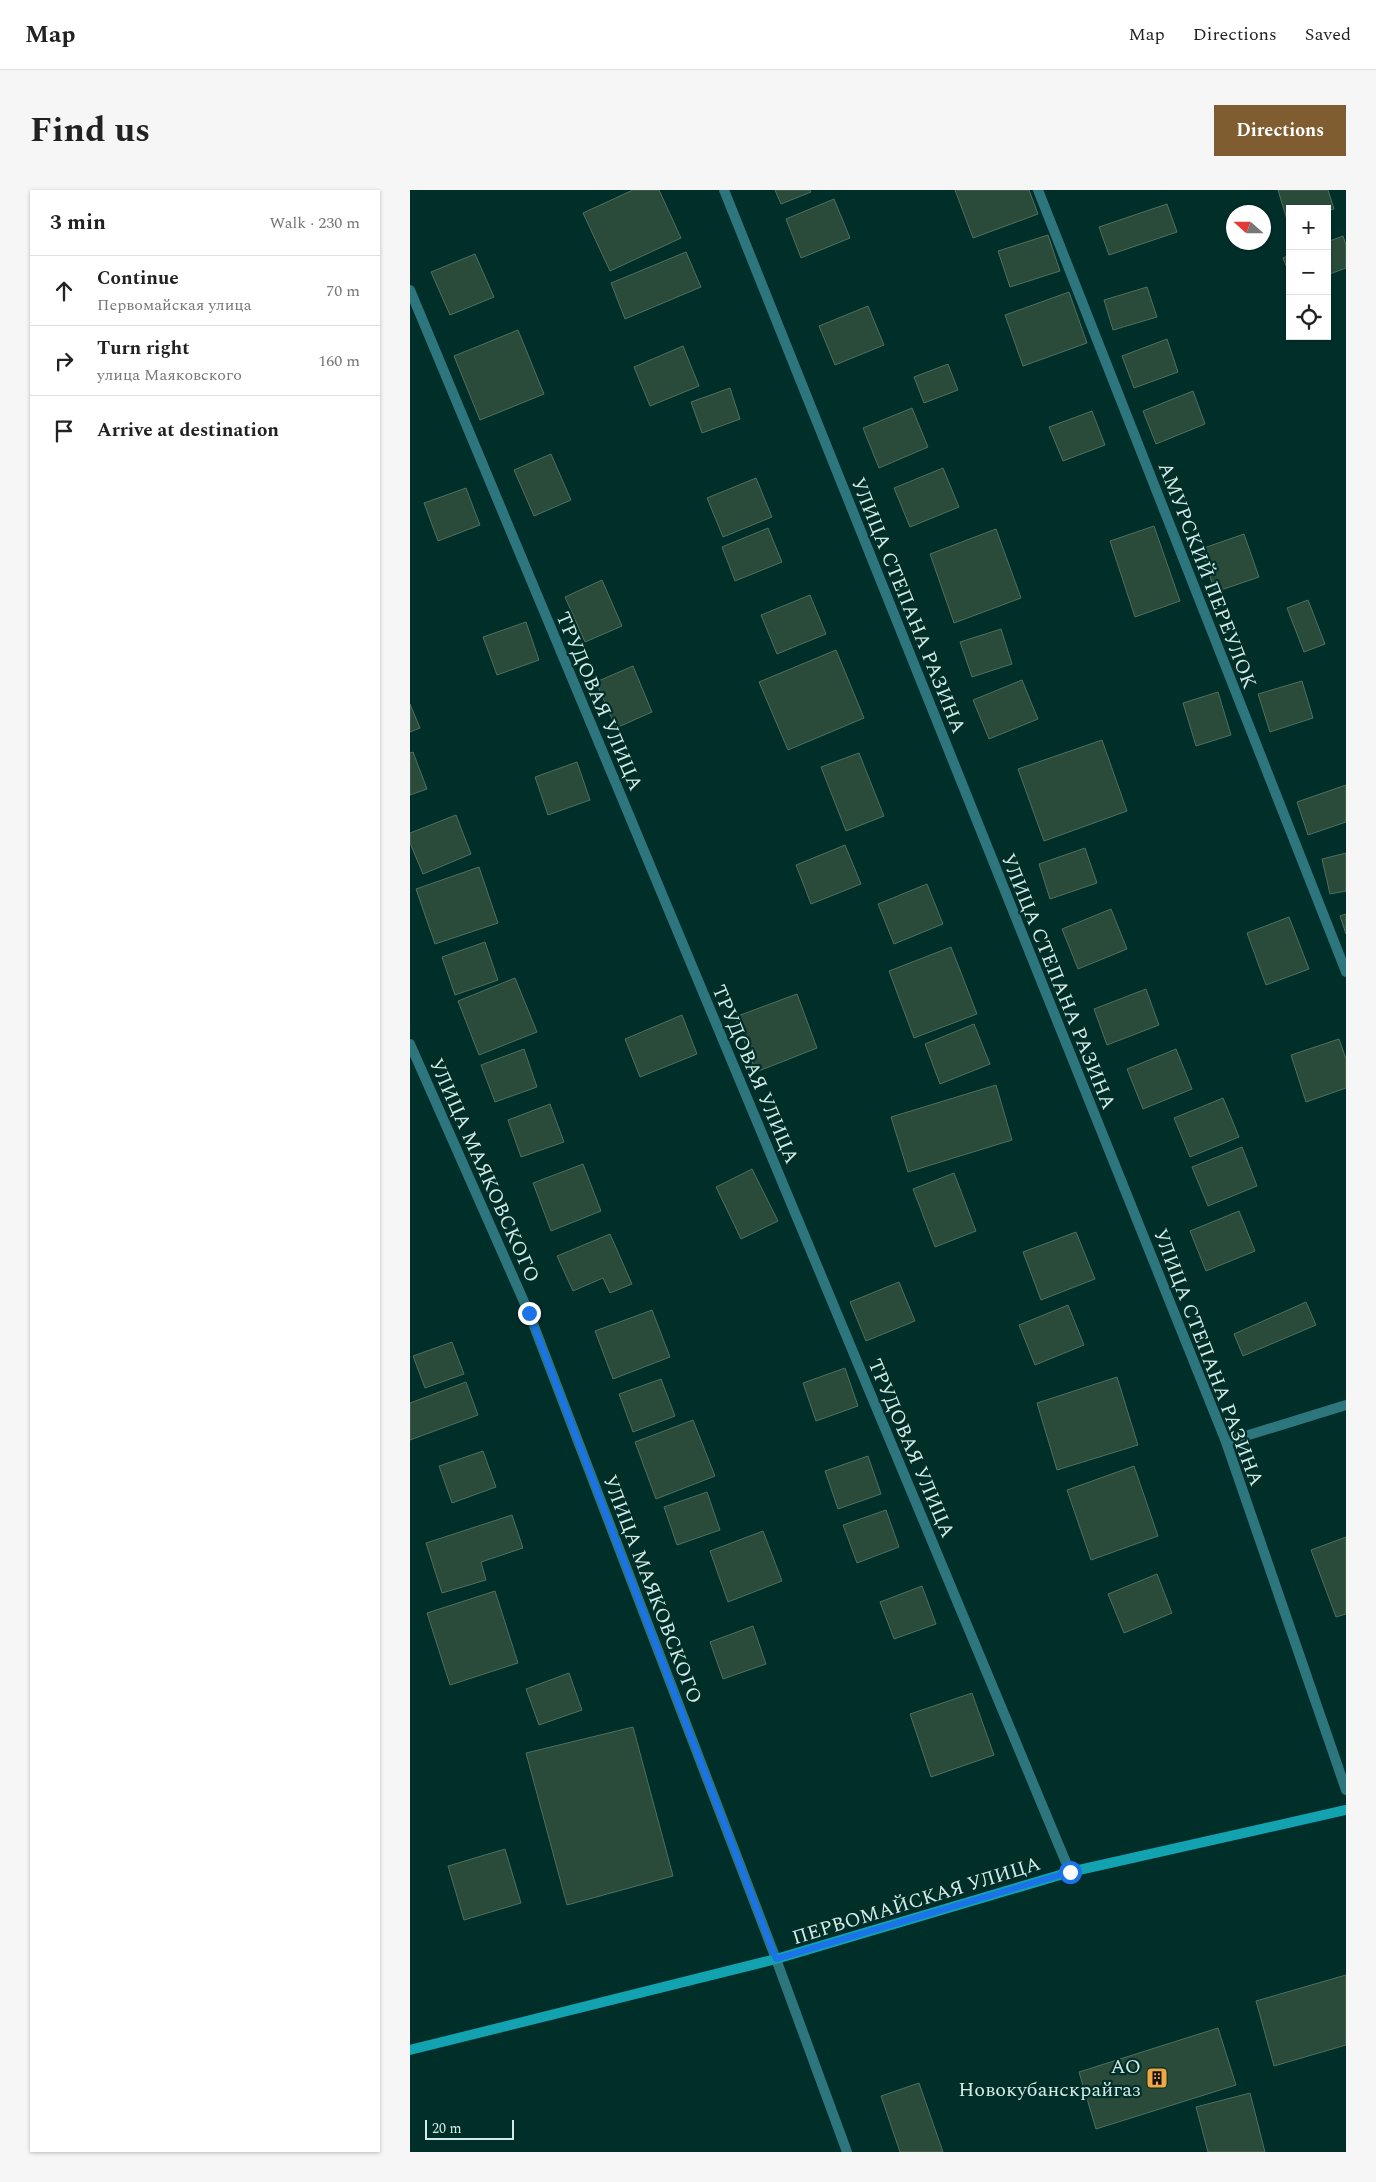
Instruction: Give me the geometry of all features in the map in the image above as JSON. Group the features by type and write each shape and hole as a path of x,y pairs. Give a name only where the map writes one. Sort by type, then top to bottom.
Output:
{"main road":[{"name":"ПЕРВОМАЙСКАЯ УЛИЦА","path":"410,2050 776,1959 1070,1872 1346,1810"}],"street":[{"name":"УЛИЦА СТЕПАНА РАЗИНА","path":"724,190 1226,1442 1346,1790"},
{"name":"АМУРСКИЙ ПЕРЕУЛОК","path":"1038,190 1346,972"},
{"name":"ТРУДОВАЯ УЛИЦА","path":"410,290 1070,1872"},
{"name":"УЛИЦА МАЯКОВСКОГО","path":"410,1044 529,1313 776,1959 847,2152"},
{"path":"1226,1442 1346,1405"}],"building":[{"path":"633,190 659,190 681,238 610,271 583,213"},
{"path":"775,190 810,190 811,192 781,204"},
{"path":"955,190 1029,190 1038,214 973,238"},
{"path":"1278,190 1328,190 1334,209 1331,210 1331,205 1286,205 1286,216"},
{"path":"834,199 850,238 801,258 786,219"},
{"path":"1167,204 1177,232 1109,255 1099,227"},
{"path":"1048,235 1060,271 1010,287 998,251"},
{"path":"1343,236 1346,245 1346,268 1331,274 1331,250 1331,240"},
{"path":"686,252 701,287 625,319 611,283"},
{"path":"475,254 494,297 450,315 431,272"},
{"path":"1147,287 1157,317 1113,330 1104,300"},
{"path":"1069,292 1087,343 1023,366 1005,315"},
{"path":"868,306 884,345 835,365 819,326"},
{"path":"518,330 544,394 480,420 454,356"},
{"path":"1167,339 1178,372 1134,388 1122,356"},
{"path":"683,346 699,386 650,406 634,367"},
{"path":"948,364 958,390 924,403 914,377"},
{"path":"730,388 740,419 702,433 691,402"},
{"path":"1193,391 1205,424 1156,444 1143,411"},
{"path":"912,408 928,447 879,468 863,428"},
{"path":"1092,411 1105,445 1063,461 1049,427"},
{"path":"551,454 571,500 534,516 514,470"},
{"path":"943,468 959,507 910,527 894,488"},
{"path":"756,478 772,517 723,537 707,498"},
{"path":"466,488 480,525 438,541 424,503"},
{"path":"1154,526 1180,601 1135,617 1110,541"},
{"path":"768,528 782,562 735,581 722,547"},
{"path":"996,529 1021,598 954,623 930,554"},
{"path":"1244,534 1259,577 1215,592 1201,549"},
{"path":"602,580 622,626 585,642 565,597"},
{"path":"810,595 826,634 777,654 761,615"},
{"path":"1308,600 1325,644 1304,652 1287,608"},
{"path":"526,622 539,660 497,675 483,637"},
{"path":"1001,629 1012,664 972,677 960,642"},
{"path":"836,650 864,718 788,750 759,682"},
{"path":"633,666 652,712 616,728 596,682"},
{"path":"1022,680 1038,719 989,739 973,700"},
{"path":"1302,681 1313,718 1270,732 1258,694"},
{"path":"1218,692 1231,735 1196,746 1183,703"},
{"path":"410,704 420,728 410,732"},
{"path":"1102,740 1127,811 1044,841 1018,769"},
{"path":"413,752 427,789 410,795 410,753"},
{"path":"859,753 884,816 846,831 821,767"},
{"path":"577,762 590,800 548,815 535,777"},
{"path":"1346,785 1346,822 1308,835 1297,802"},
{"path":"456,815 471,854 423,874 410,843 410,833"},
{"path":"845,845 861,884 811,904 796,865"},
{"path":"1085,848 1097,883 1050,899 1039,864"},
{"path":"1346,853 1346,891 1330,894 1322,859"},
{"path":"479,867 498,923 435,944 416,889"},
{"path":"927,884 943,924 894,944 878,904"},
{"path":"1111,909 1127,949 1078,969 1062,929"},
{"path":"1346,914 1346,934 1340,916"},
{"path":"1289,917 1309,969 1266,985 1247,933"},
{"path":"485,942 498,980 455,995 442,957"},
{"path":"951,947 977,1014 914,1038 889,971"},
{"path":"515,978 537,1032 479,1055 458,1001"},
{"path":"1146,989 1159,1025 1107,1045 1094,1009"},
{"path":"797,994 817,1048 756,1072 735,1017"},
{"path":"682,1015 697,1054 640,1077 625,1039"},
{"path":"974,1024 990,1064 940,1084 925,1044"},
{"path":"1339,1039 1346,1059 1346,1088 1306,1102 1291,1055"},
{"path":"524,1049 537,1087 495,1102 481,1065"},
{"path":"1176,1049 1192,1089 1143,1109 1127,1069"},
{"path":"996,1085 1012,1140 908,1172 891,1117"},
{"path":"1223,1098 1239,1137 1190,1157 1174,1118"},
{"path":"550,1104 564,1142 521,1157 508,1120"},
{"path":"1242,1147 1257,1186 1208,1206 1192,1167"},
{"path":"583,1164 601,1211 551,1231 533,1183"},
{"path":"752,1169 778,1221 741,1239 716,1187"},
{"path":"954,1173 976,1231 935,1247 913,1189"},
{"path":"1239,1211 1255,1251 1206,1271 1190,1231"},
{"path":"1076,1232 1095,1279 1041,1300 1023,1252"},
{"path":"610,1234 632,1284 610,1293 603,1278 573,1291 557,1256"},
{"path":"899,1282 915,1321 866,1341 850,1302"},
{"path":"1306,1302 1316,1325 1243,1356 1234,1334"},
{"path":"1068,1305 1084,1345 1035,1365 1019,1325"},
{"path":"652,1310 670,1357 613,1379 595,1331"},
{"path":"452,1342 464,1374 425,1388 413,1356"},
{"path":"845,1368 858,1406 816,1421 803,1383"},
{"path":"1117,1377 1138,1445 1057,1470 1037,1403"},
{"path":"661,1379 675,1416 633,1432 619,1394"},
{"path":"466,1382 478,1415 410,1440 410,1403"},
{"path":"693,1420 715,1476 656,1499 635,1442"},
{"path":"483,1451 496,1487 452,1503 439,1466"},
{"path":"868,1456 881,1494 838,1509 825,1471"},
{"path":"1134,1466 1158,1536 1091,1560 1067,1490"},
{"path":"707,1492 720,1530 677,1545 664,1507"},
{"path":"886,1510 899,1547 857,1563 843,1525"},
{"path":"512,1515 523,1548 481,1562 486,1580 442,1593 426,1543"},
{"path":"763,1531 782,1581 728,1602 710,1551"},
{"path":"1346,1537 1346,1614 1336,1617 1311,1550"},
{"path":"1157,1574 1172,1613 1124,1633 1108,1594"},
{"path":"922,1586 936,1624 894,1639 880,1602"},
{"path":"495,1591 518,1663 450,1685 427,1613"},
{"path":"753,1626 766,1664 723,1679 710,1642"},
{"path":"569,1673 582,1710 539,1725 526,1689"},
{"path":"972,1693 994,1755 931,1777 910,1714"},
{"path":"633,1727 673,1876 567,1905 526,1753"},
{"path":"505,1849 521,1903 464,1920 448,1866"},
{"path":"1346,1975 1346,2045 1274,2066 1256,2001"},
{"name":"АО Новокубанскрайгаз","path":"1218,2028 1236,2085 1096,2129 1079,2072"},
{"path":"919,2083 943,2152 900,2152 881,2096"},
{"path":"1250,2093 1265,2152 1208,2152 1196,2107"}],"place":[{"name":"АО Новокубанскрайгаз","path":"1157,2078"}],"route":[{"path":"529,1313 776,1959 1070,1872"}]}
